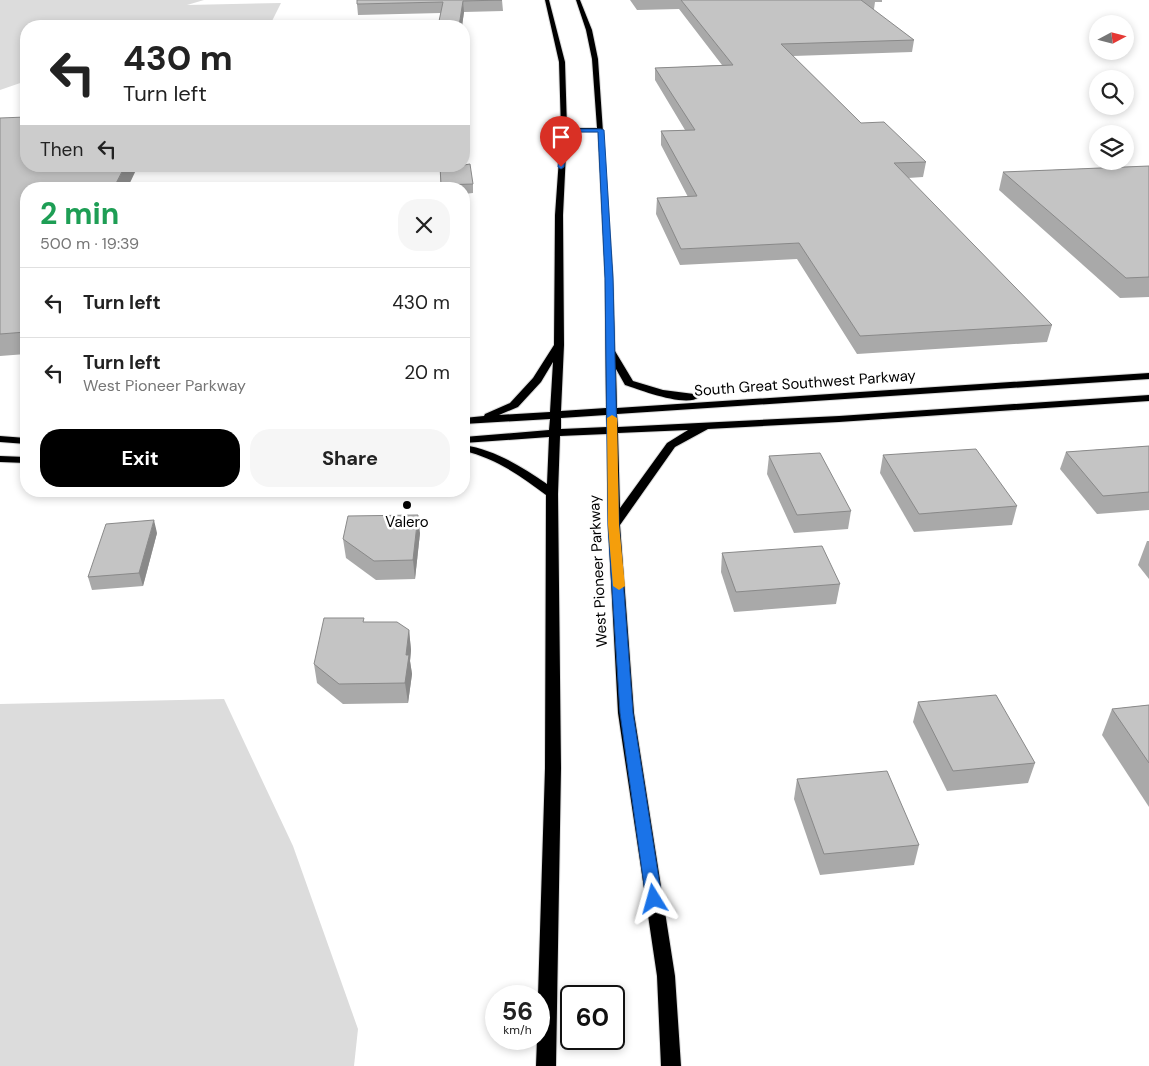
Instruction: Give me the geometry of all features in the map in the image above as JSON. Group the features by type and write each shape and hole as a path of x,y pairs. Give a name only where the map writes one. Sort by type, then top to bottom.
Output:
{"main road":[{"path":"546,1066 553,768 552,494 557,414 559,214 564,130 563,72 555,27 547,0"},
{"name":"West Pioneer Parkway","path":"578,0 595,59 601,130 608,253 614,525 626,713 666,976 672,1066"},
{"path":"564,130 601,130"},
{"path":"479,420 514,404 537,380 559,345"},
{"path":"609,350 629,382 661,393 682,398 789,399"},
{"name":"South Great Southwest Parkway","path":"470,421 1149,376"},
{"path":"470,440 714,424 839,419 1149,398"},
{"path":"614,525 671,445 695,430 714,424"},
{"path":"0,439 20,440"},
{"path":"470,449 518,468 552,494"},
{"path":"0,459 20,460"}],"shaded area":[{"path":"0,0 204,0 187,5 281,3 272,20 20,20 20,83 0,90"},
{"path":"224,699 293,846 358,1029 354,1066 0,1066 0,704"}],"building":[{"path":"357,0 502,0 463,1 460,20 439,20 443,2 357,4"},
{"path":"681,0 861,0 914,40 781,44 861,123 884,122 926,162 894,163 1052,325 860,336 799,243 681,249 657,198 697,196 661,131 695,130 655,68 733,65"},
{"path":"20,117 20,172 122,172 117,182 20,182 20,332 0,334 0,118"},
{"path":"470,164 473,184 470,184 470,182 441,182 440,172 470,172"},
{"path":"1149,166 1149,277 1126,278 1003,172 1089,168 1089,170 1134,170 1134,167"},
{"path":"1149,446 1149,492 1103,496 1066,452"},
{"path":"976,449 1017,506 919,514 883,455"},
{"path":"820,453 851,511 797,515 769,456"},
{"path":"418,515 413,560 374,561 343,539 348,516"},
{"path":"154,520 139,573 88,577 106,524"},
{"path":"822,546 840,584 736,592 722,553"},
{"path":"324,618 364,618 363,622 397,622 409,630 406,655 409,655 405,683 339,684 314,664"},
{"path":"996,695 1035,763 953,771 918,702"},
{"path":"1149,705 1149,763 1112,709"},
{"path":"887,771 919,845 824,854 797,779"}],"slow traffic":[{"path":"612,418 614,525 619,586"}],"place":[{"name":"Valero","path":"407,505"}],"route":[{"path":"561,167 564,130 601,130 608,244 614,525 622,623 626,713 654,899"}]}
